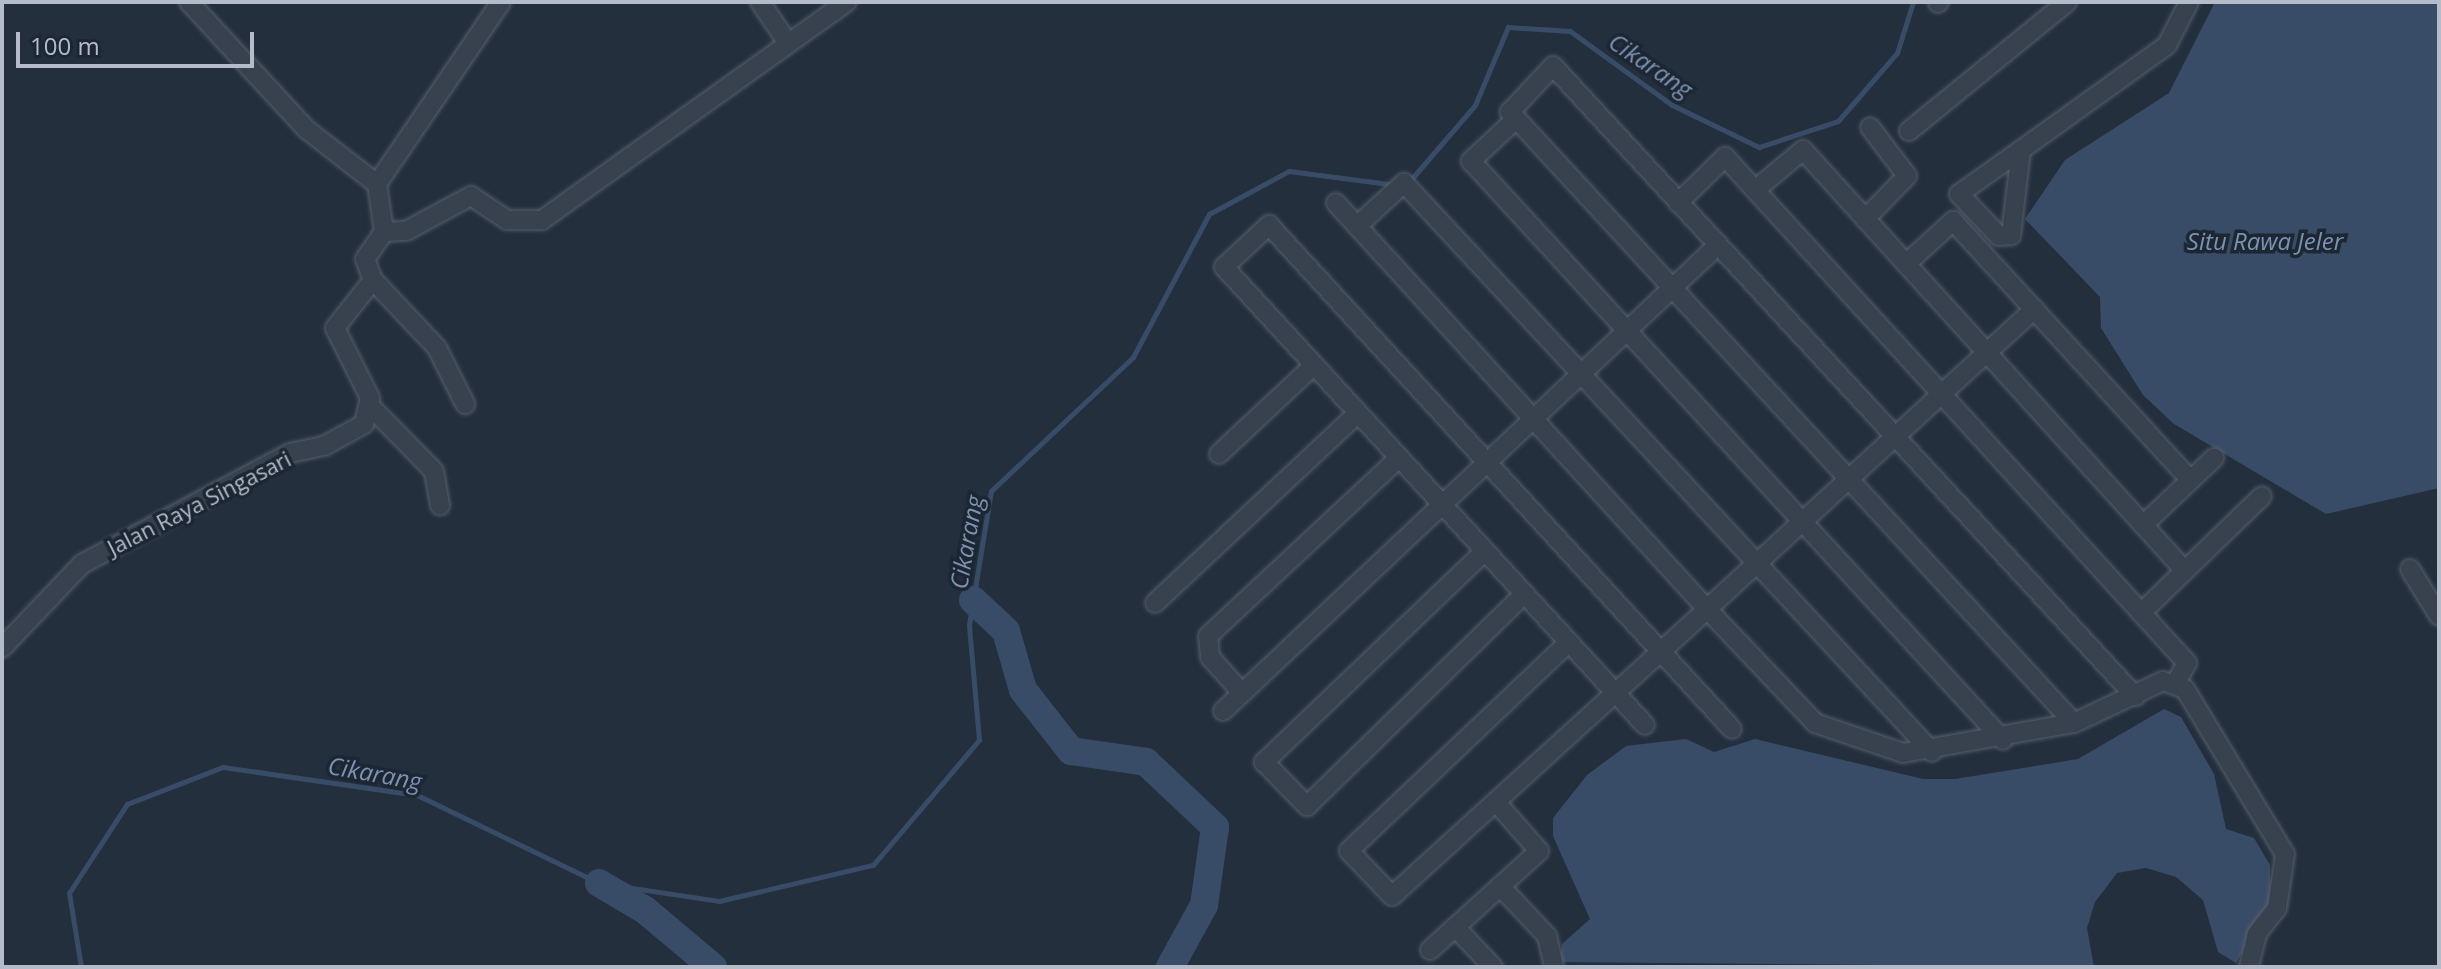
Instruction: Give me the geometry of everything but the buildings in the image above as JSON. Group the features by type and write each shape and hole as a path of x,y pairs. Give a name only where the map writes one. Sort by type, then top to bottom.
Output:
{"street":[{"path":"189,2 306,129 377,184"},
{"path":"465,404 437,348 373,280 365,259 384,232 377,184 501,2"},
{"path":"760,2 788,43"},
{"path":"384,232 406,231 471,196 507,220 542,220 847,2"},
{"path":"2021,150 2011,235 1999,236 1959,194 2167,45 2189,2"},
{"path":"1909,131 2063,3"},
{"path":"2074,723 1516,119 1514,102 1553,66 1893,439 2135,696"},
{"path":"1516,119 1471,161 2003,740"},
{"path":"1865,219 1907,176 1870,127"},
{"path":"1755,190 1803,150 2185,571"},
{"path":"1678,203 1725,157 1939,396 2187,663 2175,684"},
{"path":"1357,226 1404,183 1932,752"},
{"path":"1336,203 1815,723 1870,746 1932,752 2003,740 2074,723 2163,681 2175,684 2285,854 2277,908 2257,934 2249,967"},
{"path":"1906,264 1953,221 2190,480"},
{"path":"1645,725 1224,267 1269,225 1732,729"},
{"path":"1223,711 1717,246"},
{"path":"373,280 335,328 372,408 434,471 440,505"},
{"path":"1569,642 1349,851 1392,896 2034,309"},
{"path":"1219,454 1314,365"},
{"name":"Jalan Raya Singasari","path":"2,648 82,564 290,453 324,446 364,424 372,408"},
{"path":"1155,603 1358,413"},
{"path":"1242,693 1210,657 1208,636 1399,458"},
{"path":"2143,525 2214,458"},
{"path":"2141,613 2262,496"},
{"path":"1485,551 1264,762 1307,806 1524,594"},
{"path":"2410,569 2439,616"},
{"path":"1430,950 1539,851 1496,802"},
{"path":"1500,886 1547,936 1554,967"},
{"path":"1455,927 1493,967"}],"water":[{"name":"Situ Rawa Jeler","path":"2215,2 2439,2 2439,488 2326,514 2174,424 2143,395 2101,328 2100,297 2025,219 2065,160 2169,93"},
{"path":"2164,709 2181,717 2214,774 2226,829 2254,838 2270,865 2270,903 2236,963 2218,952 2203,900 2176,877 2146,868 2117,873 2095,902 2087,928 2094,967 1560,962 1562,944 1590,919 1553,836 1553,818 1587,775 1626,746 1686,739 1714,752 1755,739 1923,779 1955,779 2078,759"}],"waterway":[{"name":"Cikarang","path":"1408,183 1475,105 1508,27 1570,31 1672,105 1759,147 1838,121 1897,53 1913,2"},
{"name":"Cikarang","path":"81,967 69,893 127,804 223,767 417,795 599,883 719,901 873,865 979,740 969,625 991,491 1133,357 1209,214 1289,171 1396,185"},
{"path":"973,600 1006,631 1023,690 1071,751 1146,762 1215,827 1204,905 1170,967"},
{"path":"599,883 645,910 713,967"}]}
